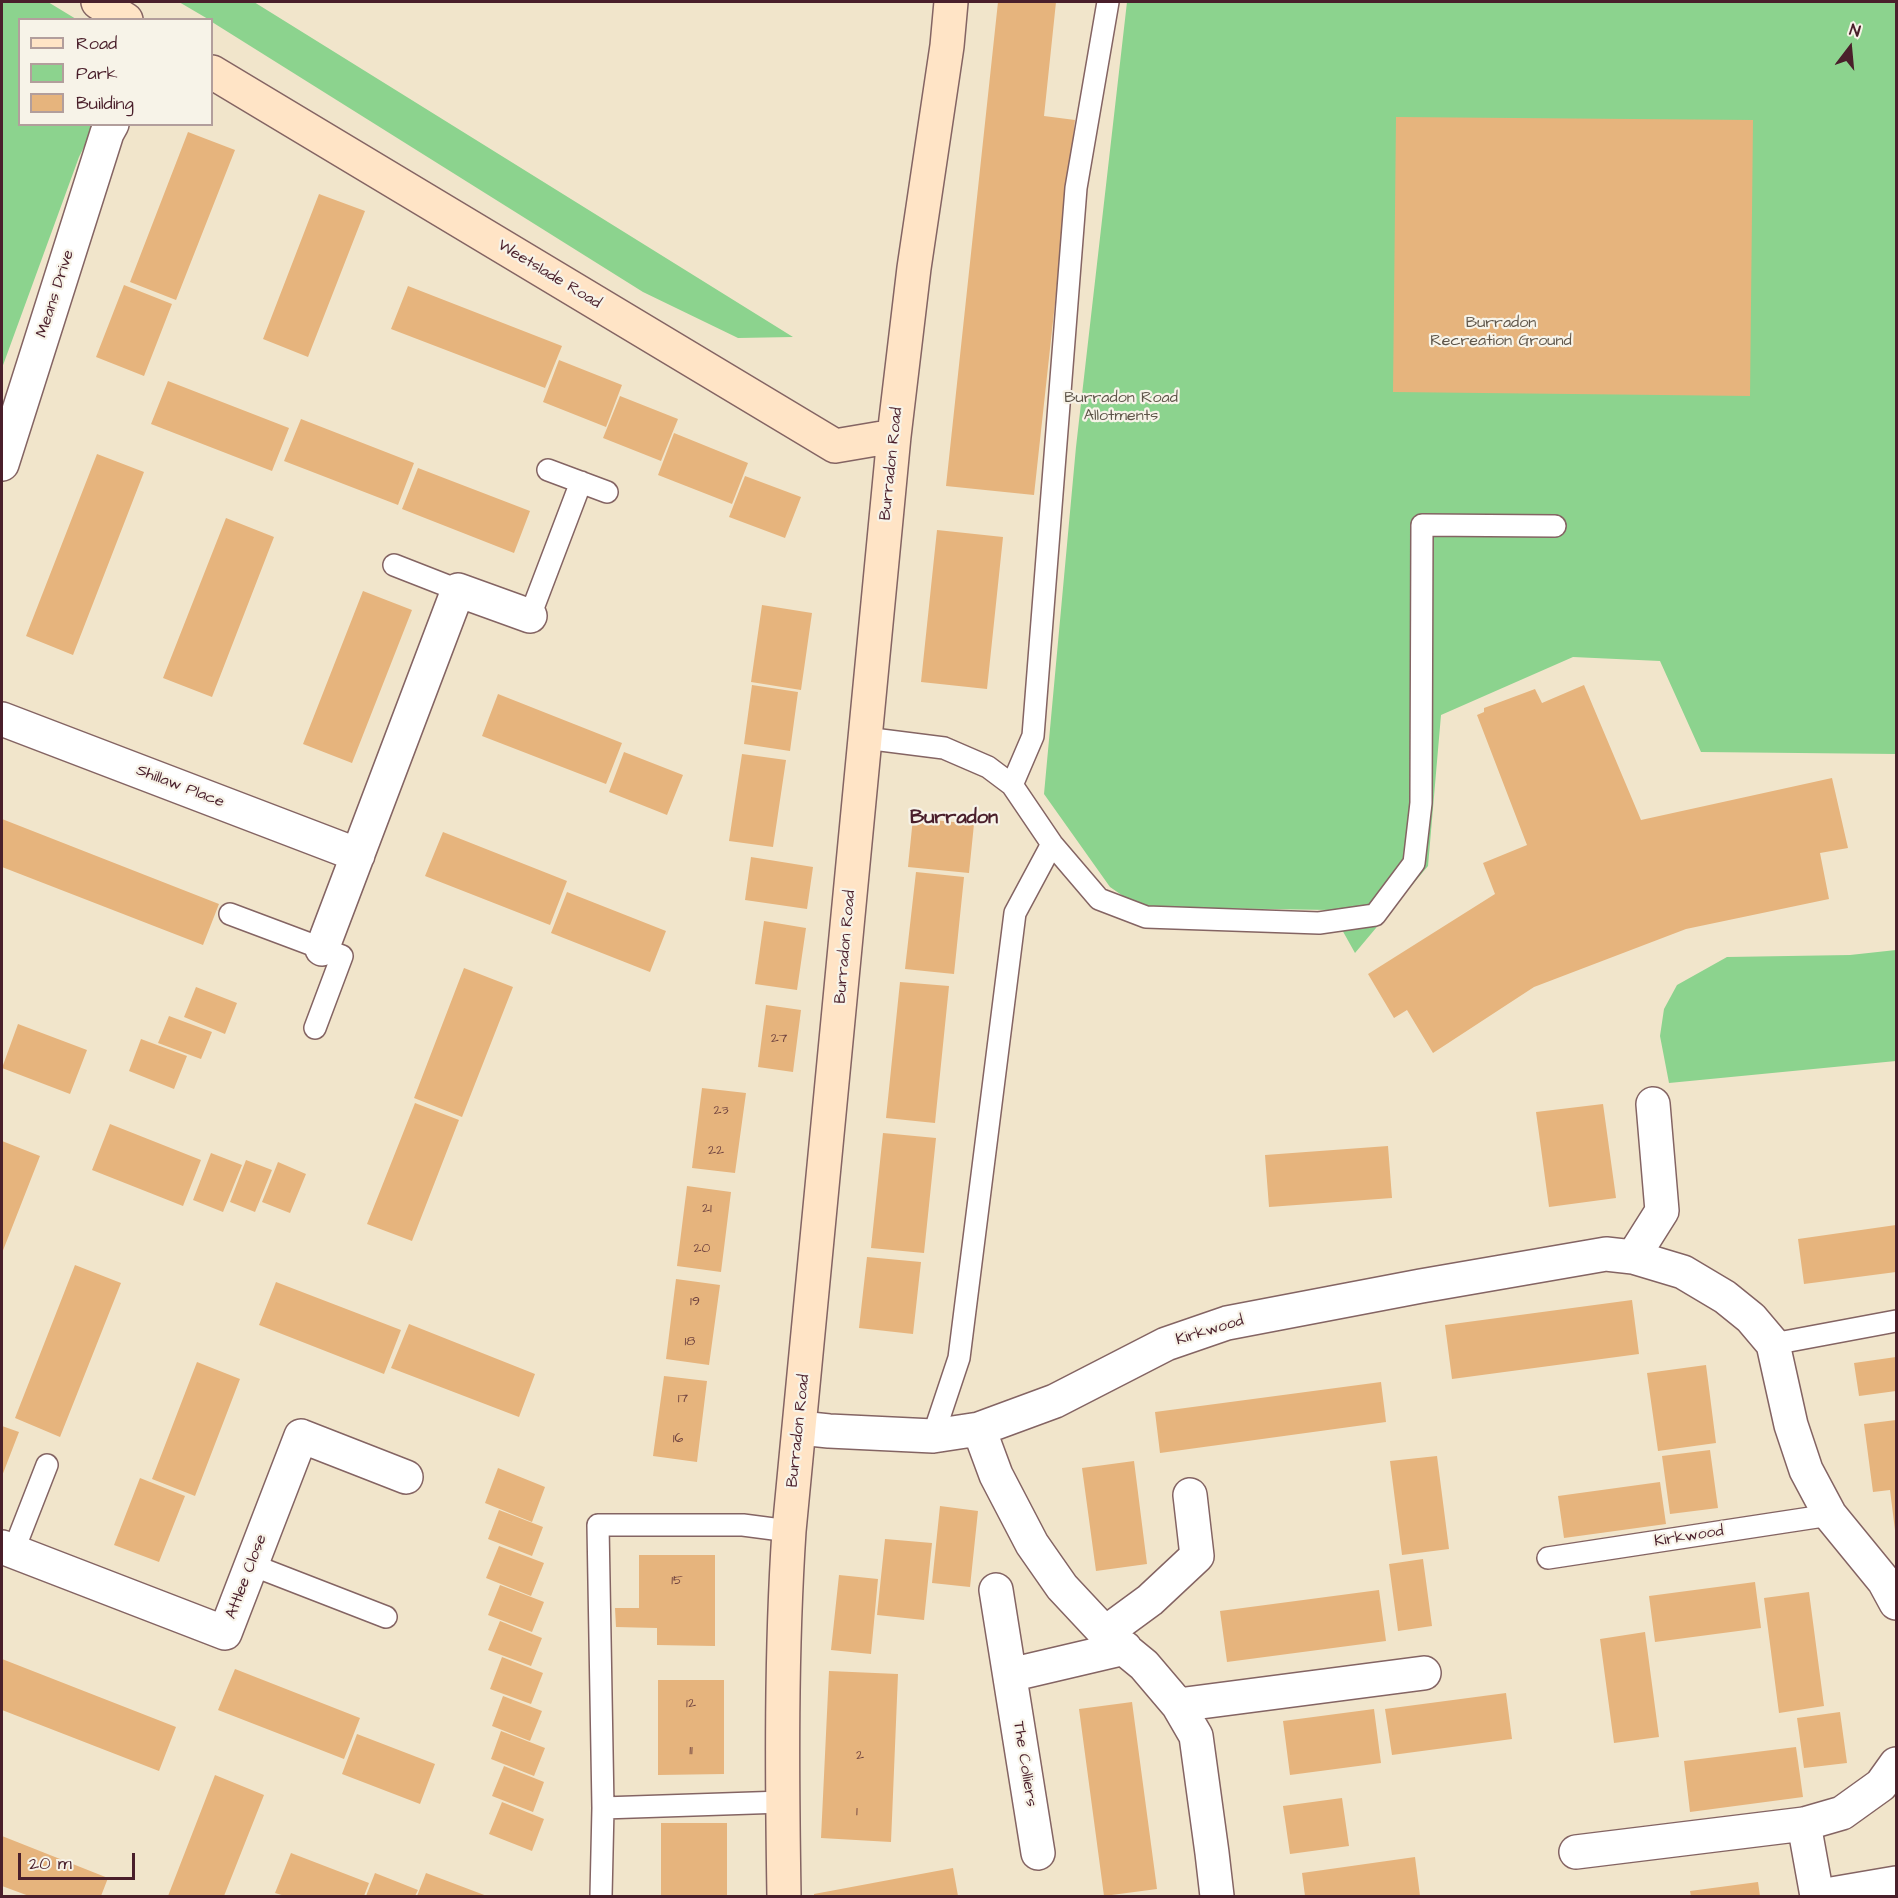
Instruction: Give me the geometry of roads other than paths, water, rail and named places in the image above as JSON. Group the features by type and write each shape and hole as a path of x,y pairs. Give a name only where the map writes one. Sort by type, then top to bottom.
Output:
{"main road":[{"path":"98,2 123,18"},
{"name":"Burradon Road","path":"784,1896 784,1603 789,1531 894,436 914,267 947,46 951,2"},
{"name":"Weetslade Road","path":"213,73 835,446 894,436"}],"street":[{"name":"Means Drive","path":"2,464 103,145 111,126"},
{"path":"322,949 459,590 530,616"},
{"name":"Shillaw Place","path":"2,719 358,855"},
{"path":"1633,1257 1662,1211 1653,1104"},
{"name":"Kirkwood","path":"800,1428 933,1436 979,1429 1055,1401 1166,1344 1227,1323 1606,1254 1633,1257 1683,1272 1725,1297 1751,1318 1773,1344 1791,1425 1806,1470 1830,1515 1884,1581 1896,1603"},
{"path":"979,1429 996,1475 1032,1544 1062,1587 1115,1641 1144,1665 1178,1705 1196,1736 1217,1896"},
{"name":"Attlee Close","path":"7,1550 225,1633 301,1436 406,1477"},
{"path":"1010,1675 1115,1641 1150,1600 1197,1556 1190,1495"},
{"name":"The Colliers","path":"996,1590 1038,1853"},
{"path":"1178,1705 1424,1673"},
{"path":"1576,1852 1804,1824 1842,1813 1881,1785 1896,1764"},
{"path":"1804,1824 1818,1896 1896,1884"}],"lane":[{"path":"1012,785 1033,736 1076,188 1108,2"},
{"path":"548,470 607,492"},
{"path":"530,616 581,482"},
{"path":"866,738 944,748 988,767 1012,785 1052,844 1099,898 1146,917 1319,923 1375,915 1414,863 1421,803 1422,525 1555,526"},
{"path":"394,565 459,590"},
{"path":"933,1436 959,1358 1015,913 1052,844"},
{"path":"230,914 342,956 315,1028"},
{"path":"1773,1344 1896,1321"},
{"path":"7,1550 47,1465"},
{"name":"Kirkwood","path":"1548,1558 1830,1515"},
{"path":"601,1896 603,1808 598,1525 743,1525 789,1531"},
{"path":"252,1564 386,1617"},
{"path":"603,1808 783,1802"}],"district":[{"name":"Burradon","path":"954,819"}],"park label":[{"name":"Burradon Recreation Ground","path":"1501,333"},
{"name":"Burradon Road Allotments","path":"1121,408"}]}
